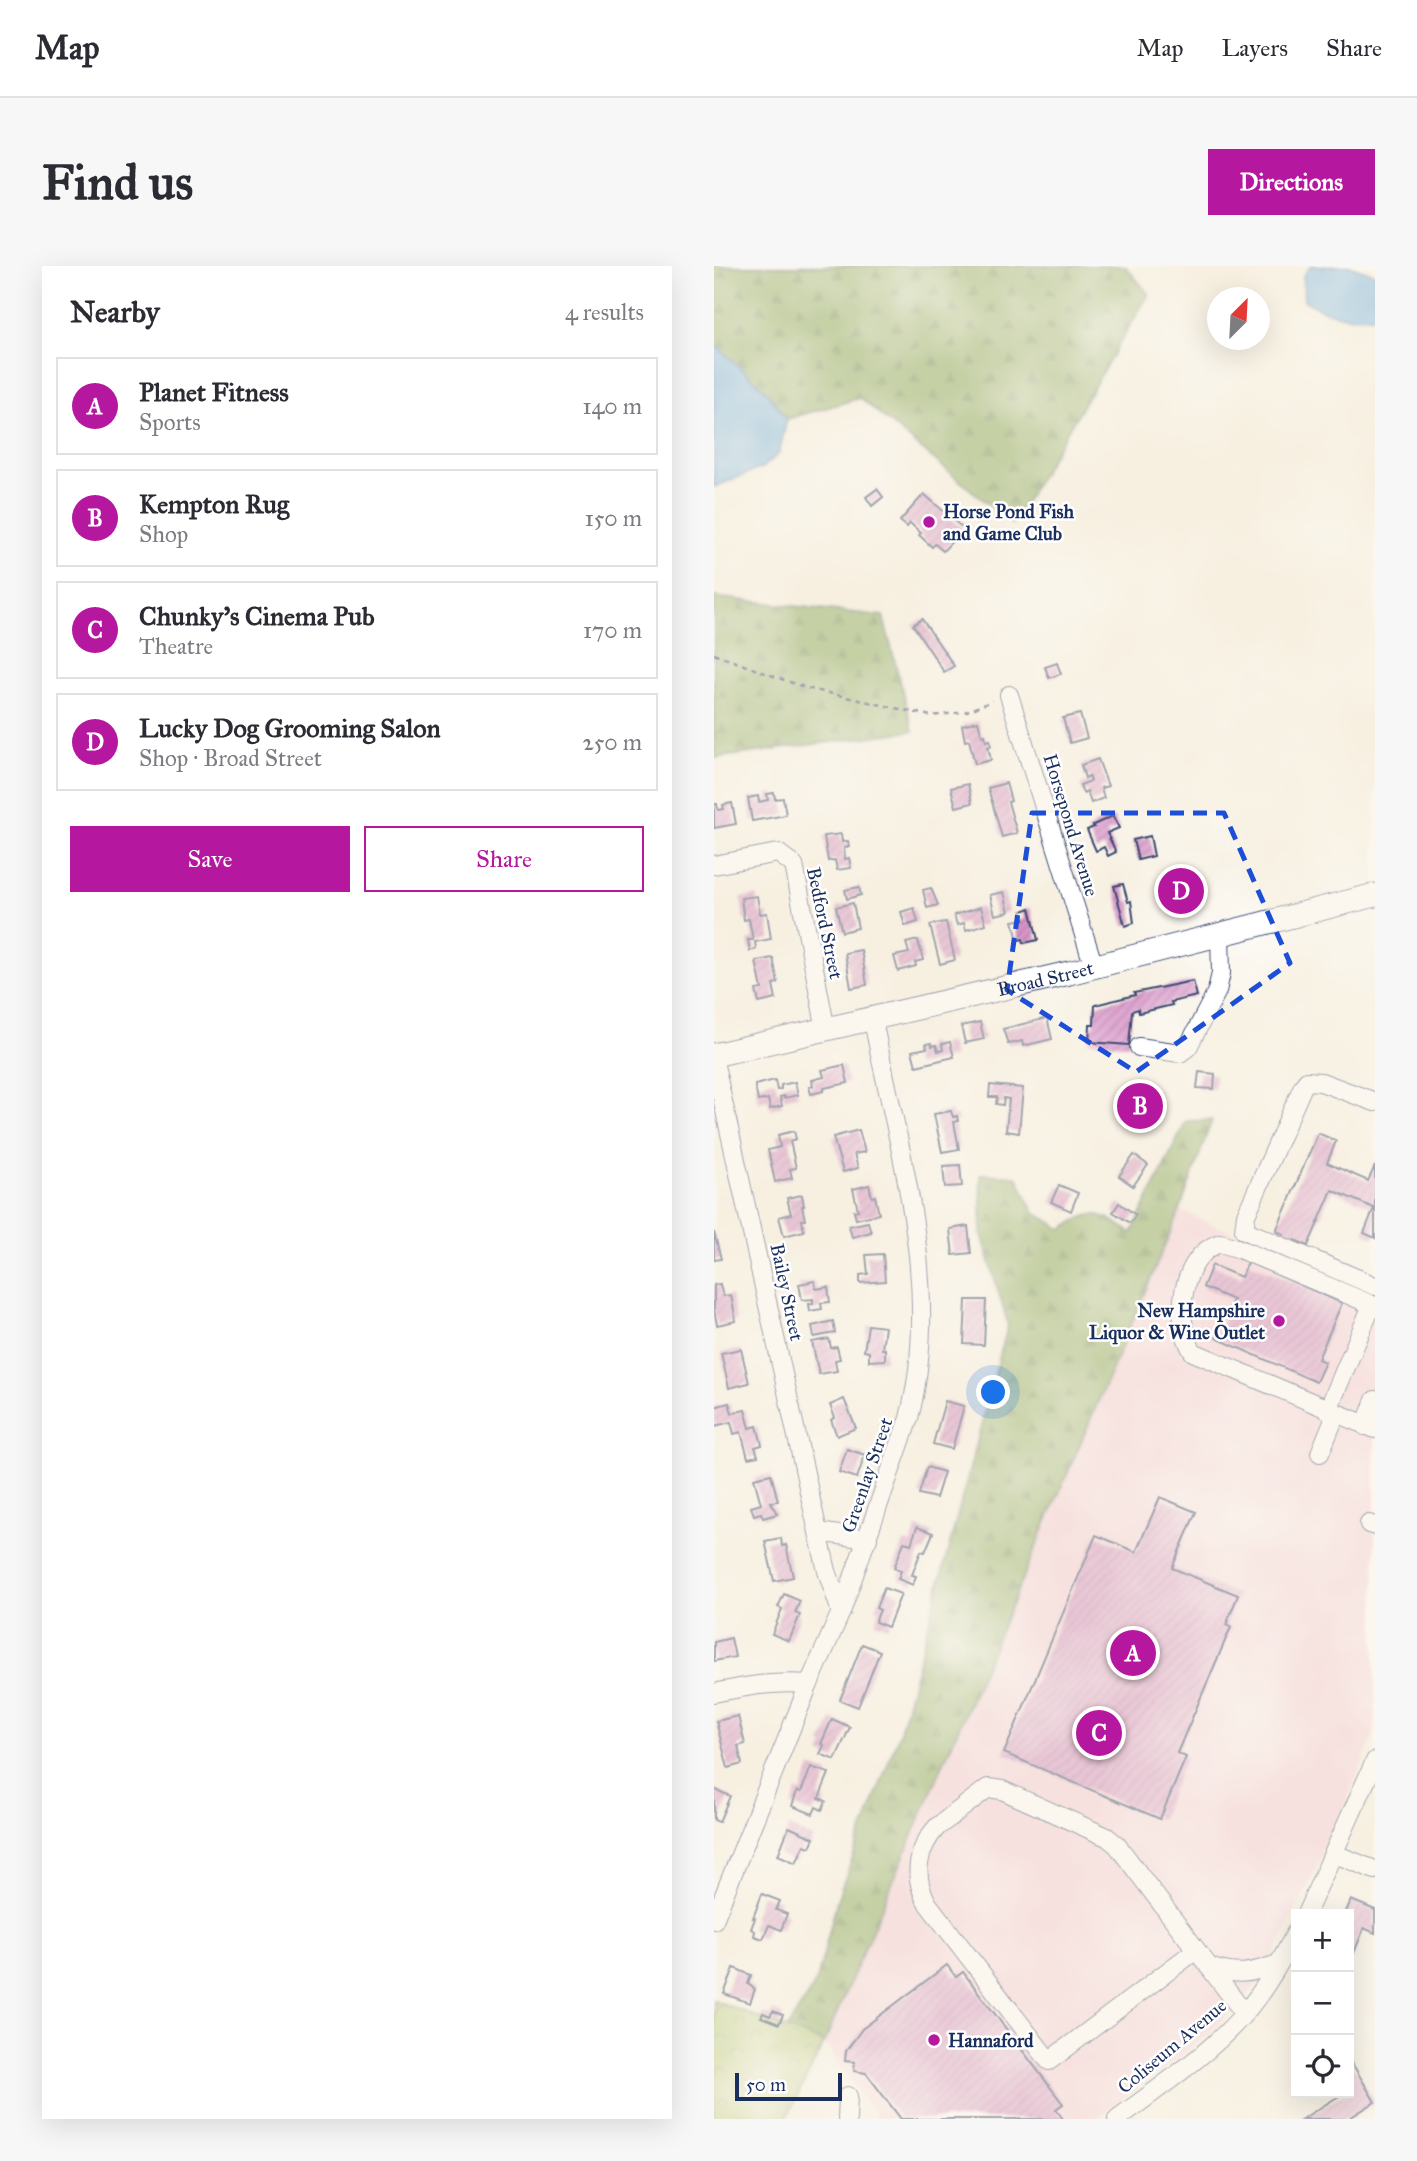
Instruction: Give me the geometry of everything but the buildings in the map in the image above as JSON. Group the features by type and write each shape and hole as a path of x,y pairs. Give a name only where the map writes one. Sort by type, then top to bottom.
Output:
{"main road":[{"name":"Broad Street","path":"714,1055 1094,967 1375,895"}],"street":[{"name":"Horsepond Avenue","path":"1009,695 1094,967"},
{"name":"Bedford Street","path":"714,864 778,853 794,865 826,1030"},
{"path":"1139,1047 1180,1053 1188,1047 1217,991 1221,974 1220,934"},
{"name":"Greenlay Street","path":"714,1920 841,1612 917,1390 922,1294 917,1244 873,1020"},
{"name":"Bailey Street","path":"714,1060 818,1532 827,1571 841,1612"},
{"path":"1237,1248 1246,1216 1307,1081 1321,1082 1375,1102"},
{"path":"1244,1230 1375,1286"},
{"path":"1320,1453 1332,1412 1373,1306 1237,1248 1220,1243 1204,1251 1194,1265 1185,1291 1181,1315 1186,1342 1193,1352 1332,1412 1370,1427 1375,1400"},
{"path":"818,1532 868,1539"},
{"path":"714,1693 762,1683 809,1685"},
{"path":"1308,1909 1374,1767"},
{"path":"1196,1950 1049,2061 921,1893 919,1862 922,1851 930,1834 937,1827 988,1788 1002,1790 1107,1837 1118,1844 1244,2013"},
{"path":"1335,1854 1375,1870"},
{"name":"Coliseum Avenue","path":"1117,2119 1224,2035 1244,2013 1291,1941"},
{"path":"1209,1966 1231,1973 1259,1970 1278,1964"},
{"path":"847,2119 848,2096"}],"path":[{"path":"714,654 806,688 931,716 964,712 1009,695"}],"highlighted area":[{"path":"1032,813 1224,813 1290,963 1136,1072 1007,990"}],"shaded area":[{"path":"1180,1210 1375,1294 1375,1732 1334,1833 1297,1909 1291,1909 1291,1920 1262,1979 1210,2034 1096,2119 878,2119 824,2043"}],"green space":[{"path":"714,266 1125,266 1149,294 1012,524 860,398 787,419 765,390 714,344"},
{"path":"714,597 883,616 913,731 714,758"},
{"path":"1212,1120 1180,1210 824,2043 787,2029 817,1980 837,1900 900,1731 1008,1325 982,1234 980,1174 1017,1176 1033,1211 1062,1229 1083,1217 1097,1215 1112,1220 1132,1233 1186,1121"},
{"path":"714,2000 824,2043 786,2119 714,2119"}],"water":[{"path":"1311,266 1351,266 1375,274 1375,316 1338,315 1304,300 1303,276"},
{"path":"714,344 765,390 787,419 779,453 764,467 714,487"}],"place":[{"name":"Horse Pond Fish and Game Club","path":"929,522"},
{"name":"Lucky Dog Grooming Salon","path":"1181,891"},
{"name":"Kempton Rug","path":"1140,1106"},
{"name":"New Hampshire Liquor & Wine Outlet","path":"1279,1321"},
{"name":"Planet Fitness","path":"1133,1653"},
{"name":"Chunky's Cinema Pub","path":"1099,1733"},
{"name":"Hannaford","path":"934,2040"}]}
